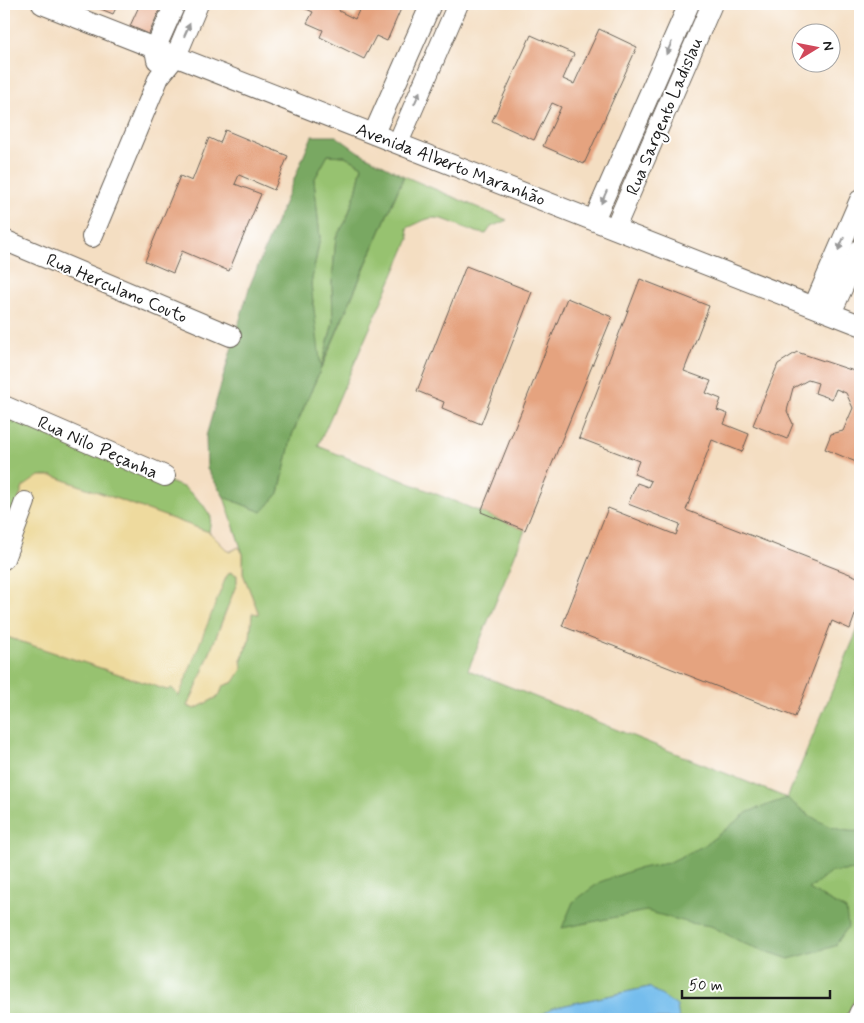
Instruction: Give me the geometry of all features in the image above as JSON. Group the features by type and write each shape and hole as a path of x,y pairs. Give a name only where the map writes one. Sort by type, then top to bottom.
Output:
{"street":[{"name":"Avenida Alberto Maranhão","path":"42,4 860,324"},
{"path":"159,77 155,49 175,4"},
{"path":"92,237 159,77 176,56 198,4"},
{"path":"374,134 431,4"},
{"path":"398,143 458,4"},
{"name":"Rua Sargento Ladislau","path":"594,220 689,4"},
{"name":"Rua Sargento Ladislau","path":"616,228 712,4"},
{"path":"822,310 860,200"},
{"name":"Rua Herculano Couto","path":"4,240 231,336"},
{"path":"822,310 860,249"},
{"name":"Rua Nilo Peçanha","path":"4,406 165,476"},
{"path":"4,559 25,502"},
{"path":"857,1019 860,1012"}],"green space":[{"path":"312,136 336,136 357,151 404,176 322,366 333,322 332,283 336,237 346,221 356,192 362,166 345,156 328,155 314,180 320,238 311,284 321,368 292,435 279,493 262,512 224,497 207,469 206,436 250,285"},
{"path":"328,155 345,156 362,166 356,192 346,221 336,237 332,283 333,322 322,367 404,176 507,220 491,227 486,234 472,231 439,218 427,219 407,228 409,239 318,446 525,530 468,670 787,798 860,624 860,979 857,994 846,1019 679,1019 649,987 552,1008 535,1019 9,1019 4,1012 4,636 167,690 229,572 237,575 237,583 195,691 187,706 195,709 219,696 223,686 234,682 250,638 252,613 259,614 243,574 243,554 224,497 262,512 279,493 292,435 320,371 311,284 320,238 314,180"},
{"path":"4,416 185,488 202,503 211,517 209,532 53,476 39,476 4,540"},
{"path":"787,798 821,822 840,830 860,831 860,870 830,872 809,889 846,910 848,927 835,946 789,959 745,944 711,926 690,923 646,911 562,928 573,902 600,882 636,869 668,863 705,845 748,812"}],"sand":[{"path":"39,476 53,476 209,532 229,552 239,547 243,554 243,574 259,614 252,613 250,638 241,660 242,669 234,682 223,686 219,696 195,709 187,706 195,691 237,583 237,575 230,572 226,577 179,696 172,688 167,690 4,636 4,540 23,487"}],"water":[{"path":"649,987 677,1006 679,1019 535,1019 552,1008"}],"building":[{"path":"89,4 118,4 113,14"},
{"path":"140,4 162,4 149,34 130,26"},
{"path":"304,4 342,4 339,11 355,19 362,4 403,4 387,41 376,36 364,59 320,37 323,30 307,23 313,12 302,7"},
{"path":"599,29 637,47 584,164 543,146 561,107 552,103 534,140 492,121 531,35 574,54 563,79 574,84"},
{"path":"225,130 288,156 274,190 239,175 235,184 261,194 229,271 182,251 173,273 145,261 180,176 192,181 209,138 220,143"},
{"path":"466,266 532,292 481,424 442,408 444,402 417,391"},
{"path":"640,279 709,306 684,371 711,381 706,393 721,399 717,410 728,414 724,424 749,434 742,452 712,440 686,510 860,578 860,601 850,629 832,621 795,717 562,626 608,508 676,535 680,524 628,504 637,483 648,487 651,481 634,474 639,461 579,438"},
{"path":"567,298 612,317 525,530 481,512"},
{"path":"797,352 860,373 860,452 856,462 825,449 831,434 843,431 853,408 846,393 836,389 832,399 815,393 818,383 808,380 793,388 787,411 793,424 787,439 753,425 778,364"}]}
